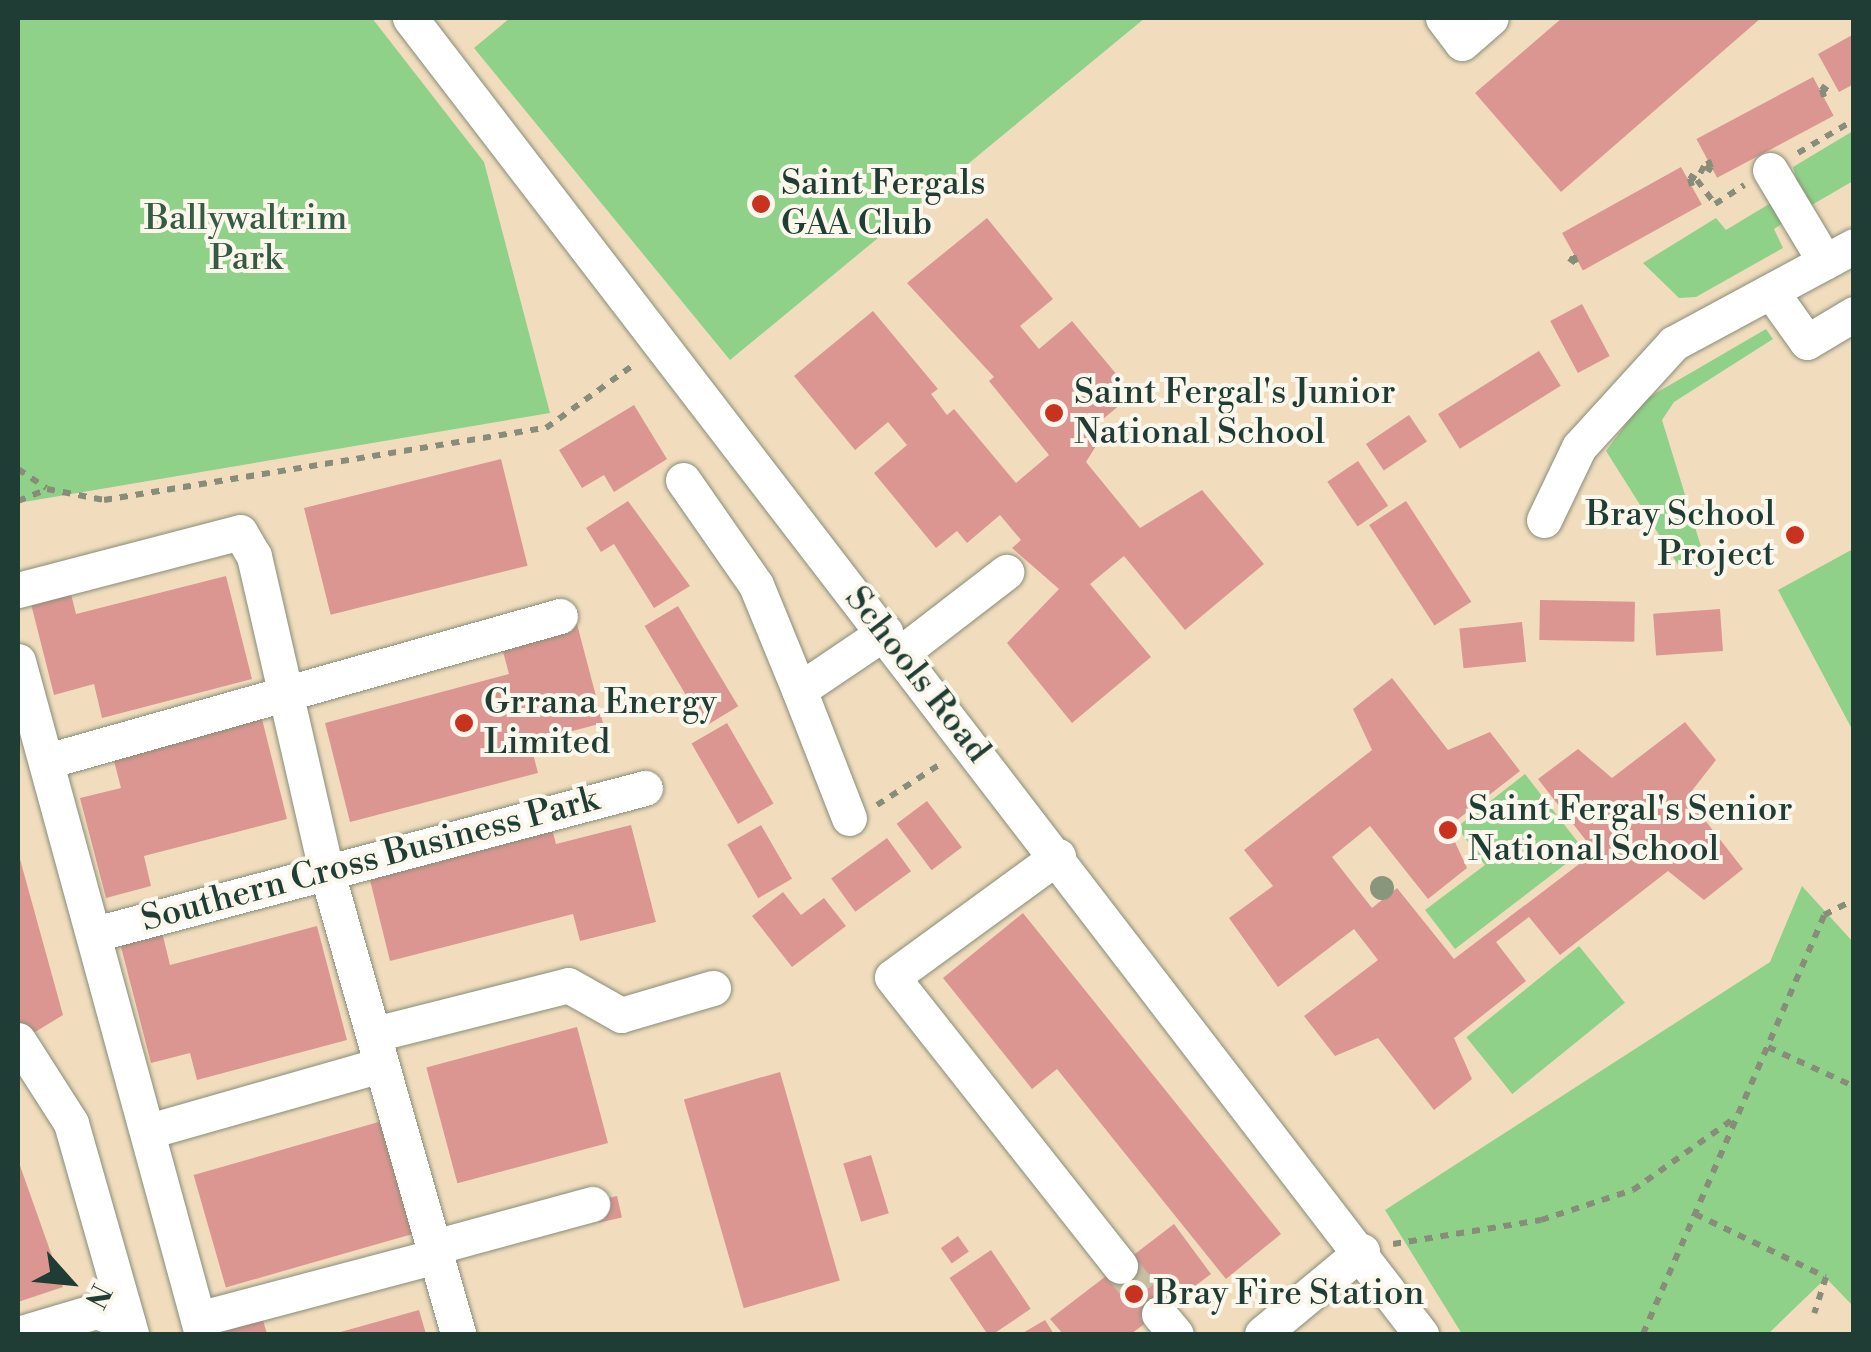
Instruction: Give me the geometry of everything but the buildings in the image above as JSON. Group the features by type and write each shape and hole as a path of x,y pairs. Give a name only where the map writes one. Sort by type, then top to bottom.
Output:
{"street":[{"name":"Schools Road","path":"410,18 1362,1251 1421,1334"},
{"path":"1443,18 1462,43 1491,18"},
{"path":"1544,520 1579,447 1674,343 1839,254 1770,170"},
{"path":"1772,293 1807,342 1854,314"},
{"path":"683,480 756,585 849,818"},
{"path":"18,590 240,532 254,556 325,866 458,1334"},
{"path":"799,690 893,643 1006,572"},
{"path":"47,761 560,616"},
{"path":"18,661 200,1327 592,1204"},
{"name":"Southern Cross Business Park","path":"95,934 325,866 645,788"},
{"path":"1058,856 892,977 1120,1266"},
{"path":"149,1130 568,985 621,1015 714,988"},
{"path":"18,1040 70,1123 130,1329"},
{"path":"1262,1334 1362,1251"},
{"path":"18,1334 96,1311 130,1329"}],"path":[{"path":"18,469 47,489 104,500 546,428 662,344"},
{"path":"18,500 47,489"},
{"path":"849,818 914,787 968,741"},
{"path":"1644,1334 1824,915 1854,900"},
{"path":"1768,1046 1853,1086"},
{"path":"1362,1251 1541,1220 1633,1190 1737,1116"},
{"path":"1695,1214 1826,1278 1814,1313"}],"green space":[{"name":"Ballywaltrim Park","path":"18,18 372,18 484,162 550,413 18,503"},
{"name":"Saint Fergals GAA Club","path":"510,18 1145,18 730,360 474,48"},
{"path":"1853,131 1853,181 1805,209 1793,167"},
{"path":"1774,201 1786,221 1774,229 1783,248 1696,297 1679,298 1643,263 1716,218 1726,230"},
{"path":"1766,329 1773,339 1674,402 1662,420 1707,566 1680,568 1606,451 1644,400"},
{"path":"1853,549 1853,731 1778,590"},
{"path":"1525,774 1584,850 1455,949 1425,910 1485,865 1457,827"},
{"path":"1802,886 1853,942 1853,1306 1826,1278 1768,1334 1462,1334 1385,1210 1770,962"},
{"path":"1579,946 1625,1003 1512,1094 1466,1037"}],"tunnel":[{"path":"1120,1266 1159,1314"}],"place":[{"name":"Saint Fergals GAA Club","path":"761,204"},
{"name":"Saint Fergal's Junior National School","path":"1054,413"},
{"name":"Bray School Project","path":"1795,535"},
{"name":"Grrana Energy Limited","path":"464,723"},
{"name":"Saint Fergal's Senior National School","path":"1448,830"},
{"name":"Bray Fire Station","path":"1134,1294"}]}
